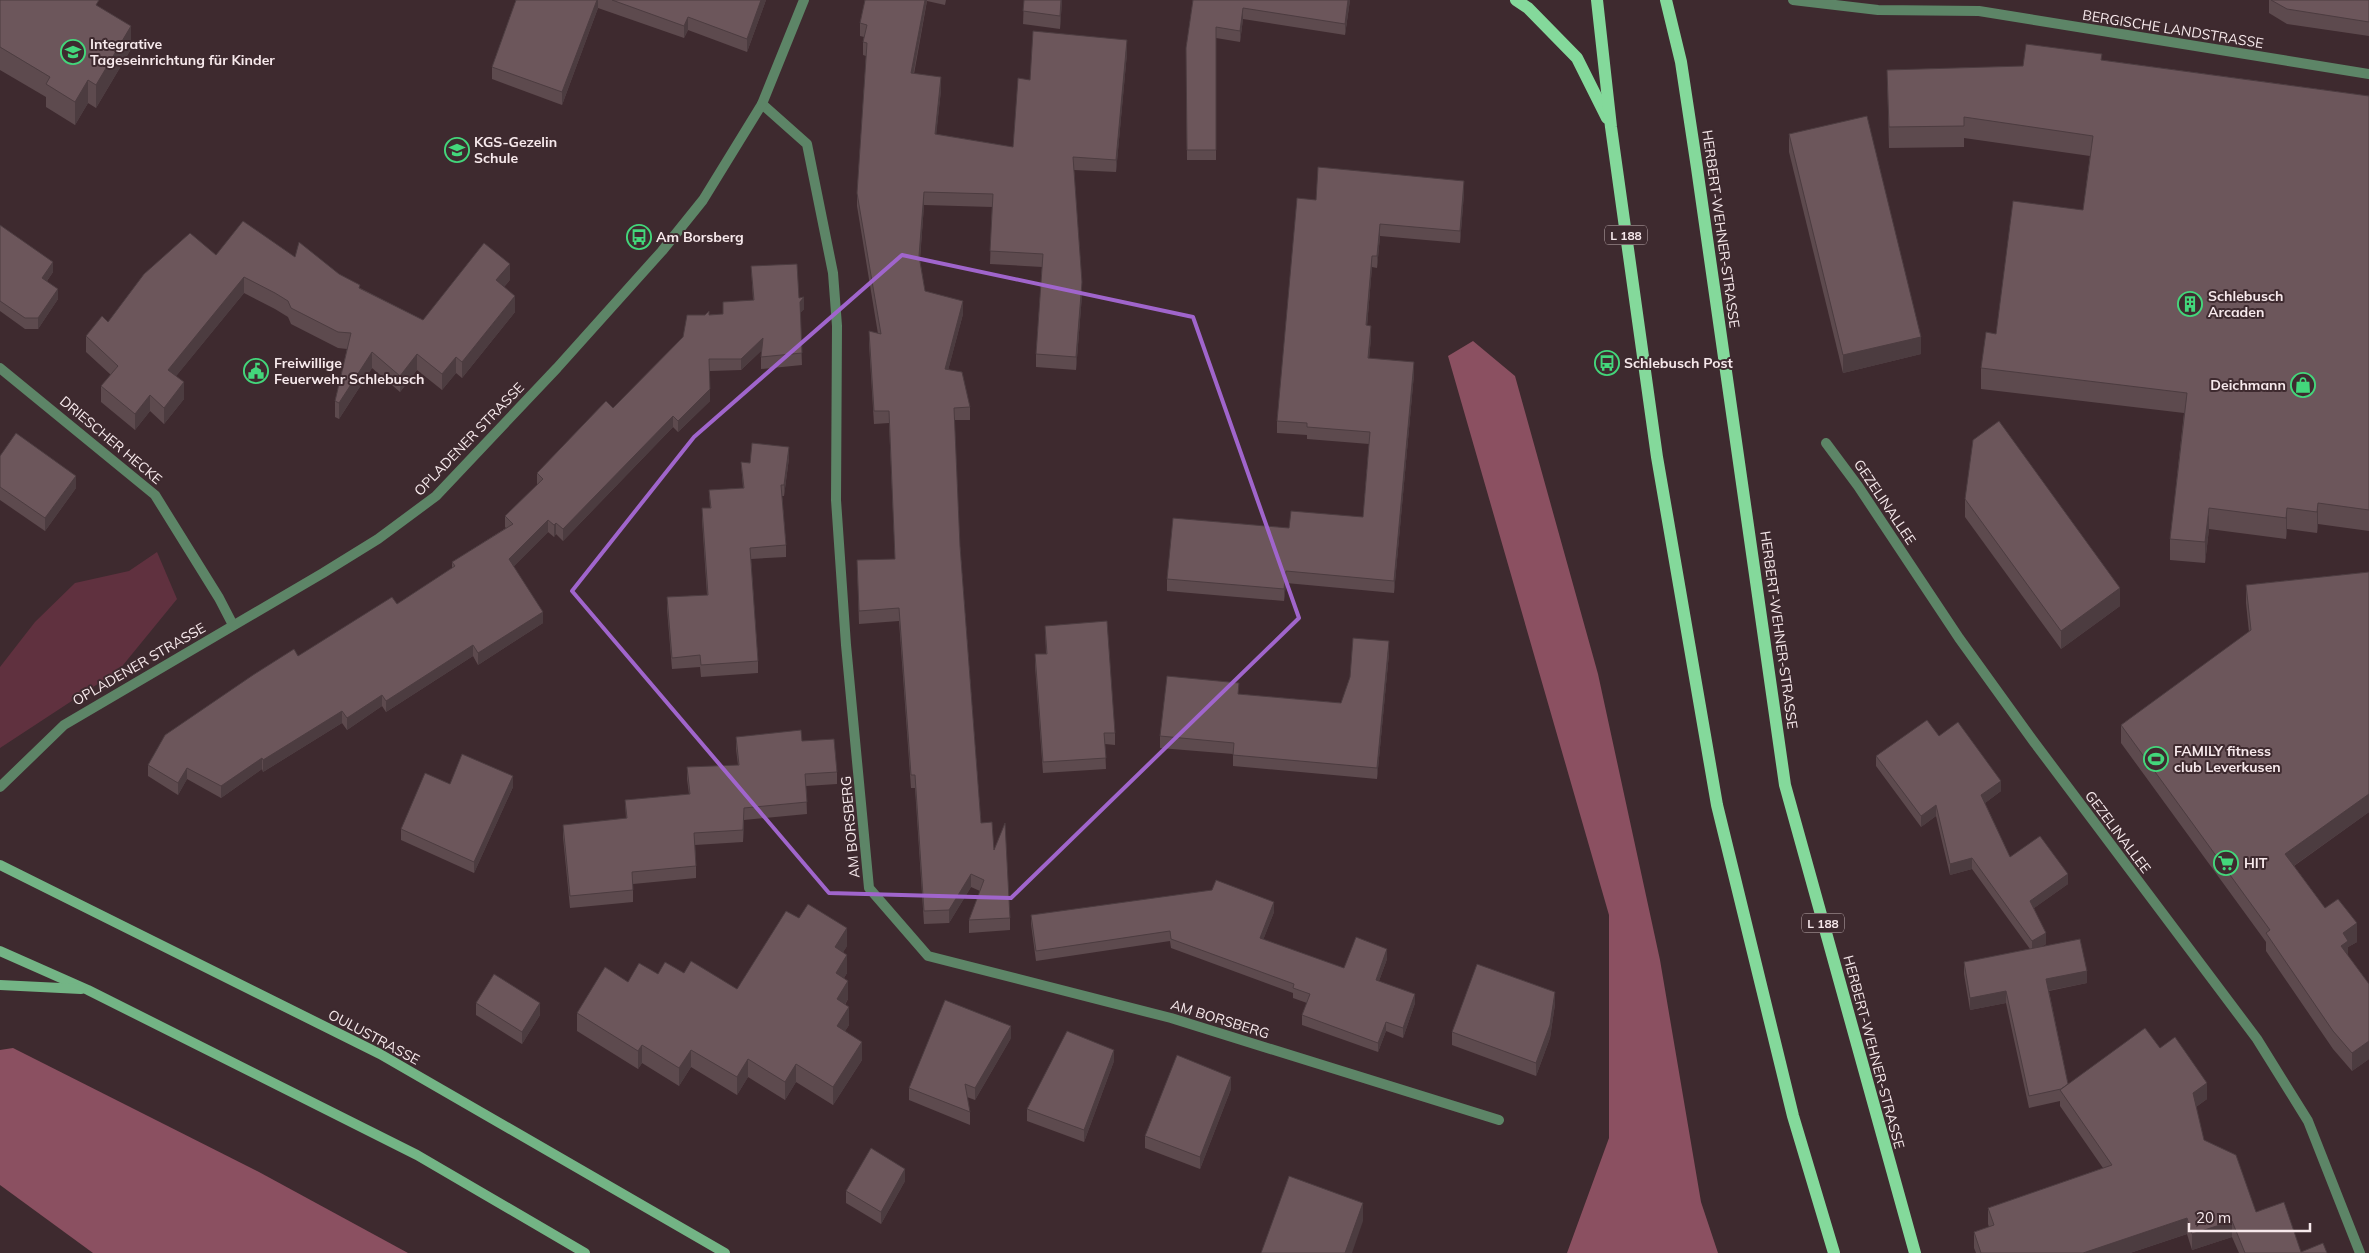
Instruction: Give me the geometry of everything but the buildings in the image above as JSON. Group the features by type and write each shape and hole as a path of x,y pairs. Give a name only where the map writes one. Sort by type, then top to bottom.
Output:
{"main road":[{"path":"1516,0 1528,8 1577,58 1611,127"},
{"name":"L 188","path":"1597,0 1611,127 1657,457 1717,805 1793,1116 1834,1253"},
{"name":"HERBERT-WEHNER-STRASSE","path":"1666,0 1681,62 1785,785 1915,1253"},
{"name":"OULUSTRASSE","path":"0,865 380,1054 725,1253"},
{"path":"0,951 88,990 417,1155 585,1253"},
{"path":"0,985 88,990"}],"street":[{"name":"OPLADENER STRASSE","path":"0,787 64,725 378,539 436,496 557,368 662,252 714,184 762,104 804,0"},
{"name":"BERGISCHE LANDSTRASSE","path":"1793,0 1878,10 1979,11 2369,74"},
{"name":"AM BORSBERG","path":"762,104 807,144 833,273 837,326 836,500 846,645 869,888 928,956 1172,1018 1499,1120"},
{"name":"DRIESCHER HECKE","path":"0,368 155,495 219,598 233,626"},
{"name":"GEZELINALLEE","path":"1826,443 1858,486 1959,638 2034,742 2257,1039 2308,1121 2360,1253"}],"highlighted area":[{"path":"902,255 1193,317 1299,618 1011,898 829,893 572,591 694,437"}],"shaded area":[{"path":"1473,341 1515,376 1598,674 1660,960 1701,1202 1718,1253 1567,1253 1609,1138 1609,915 1448,356"},
{"path":"157,552 177,599 119,670 0,748 0,667 35,622 75,583 129,571"},
{"path":"13,1048 259,1172 408,1253 93,1253 0,1185 0,1050"}],"place":[{"name":"Integrative Tageseinrichtung für Kinder","path":"73,52"},
{"name":"KGS-Gezelin Schule","path":"457,150"},
{"name":"Am Borsberg","path":"639,237"},
{"name":"Schlebusch Arcaden","path":"2190,304"},
{"name":"Schlebusch Post","path":"1607,363"},
{"name":"Freiwillige Feuerwehr Schlebusch","path":"256,371"},
{"name":"Deichmann","path":"2303,385"},
{"name":"FAMILY fitness club Leverkusen","path":"2156,759"},
{"name":"HIT","path":"2226,863"}]}
